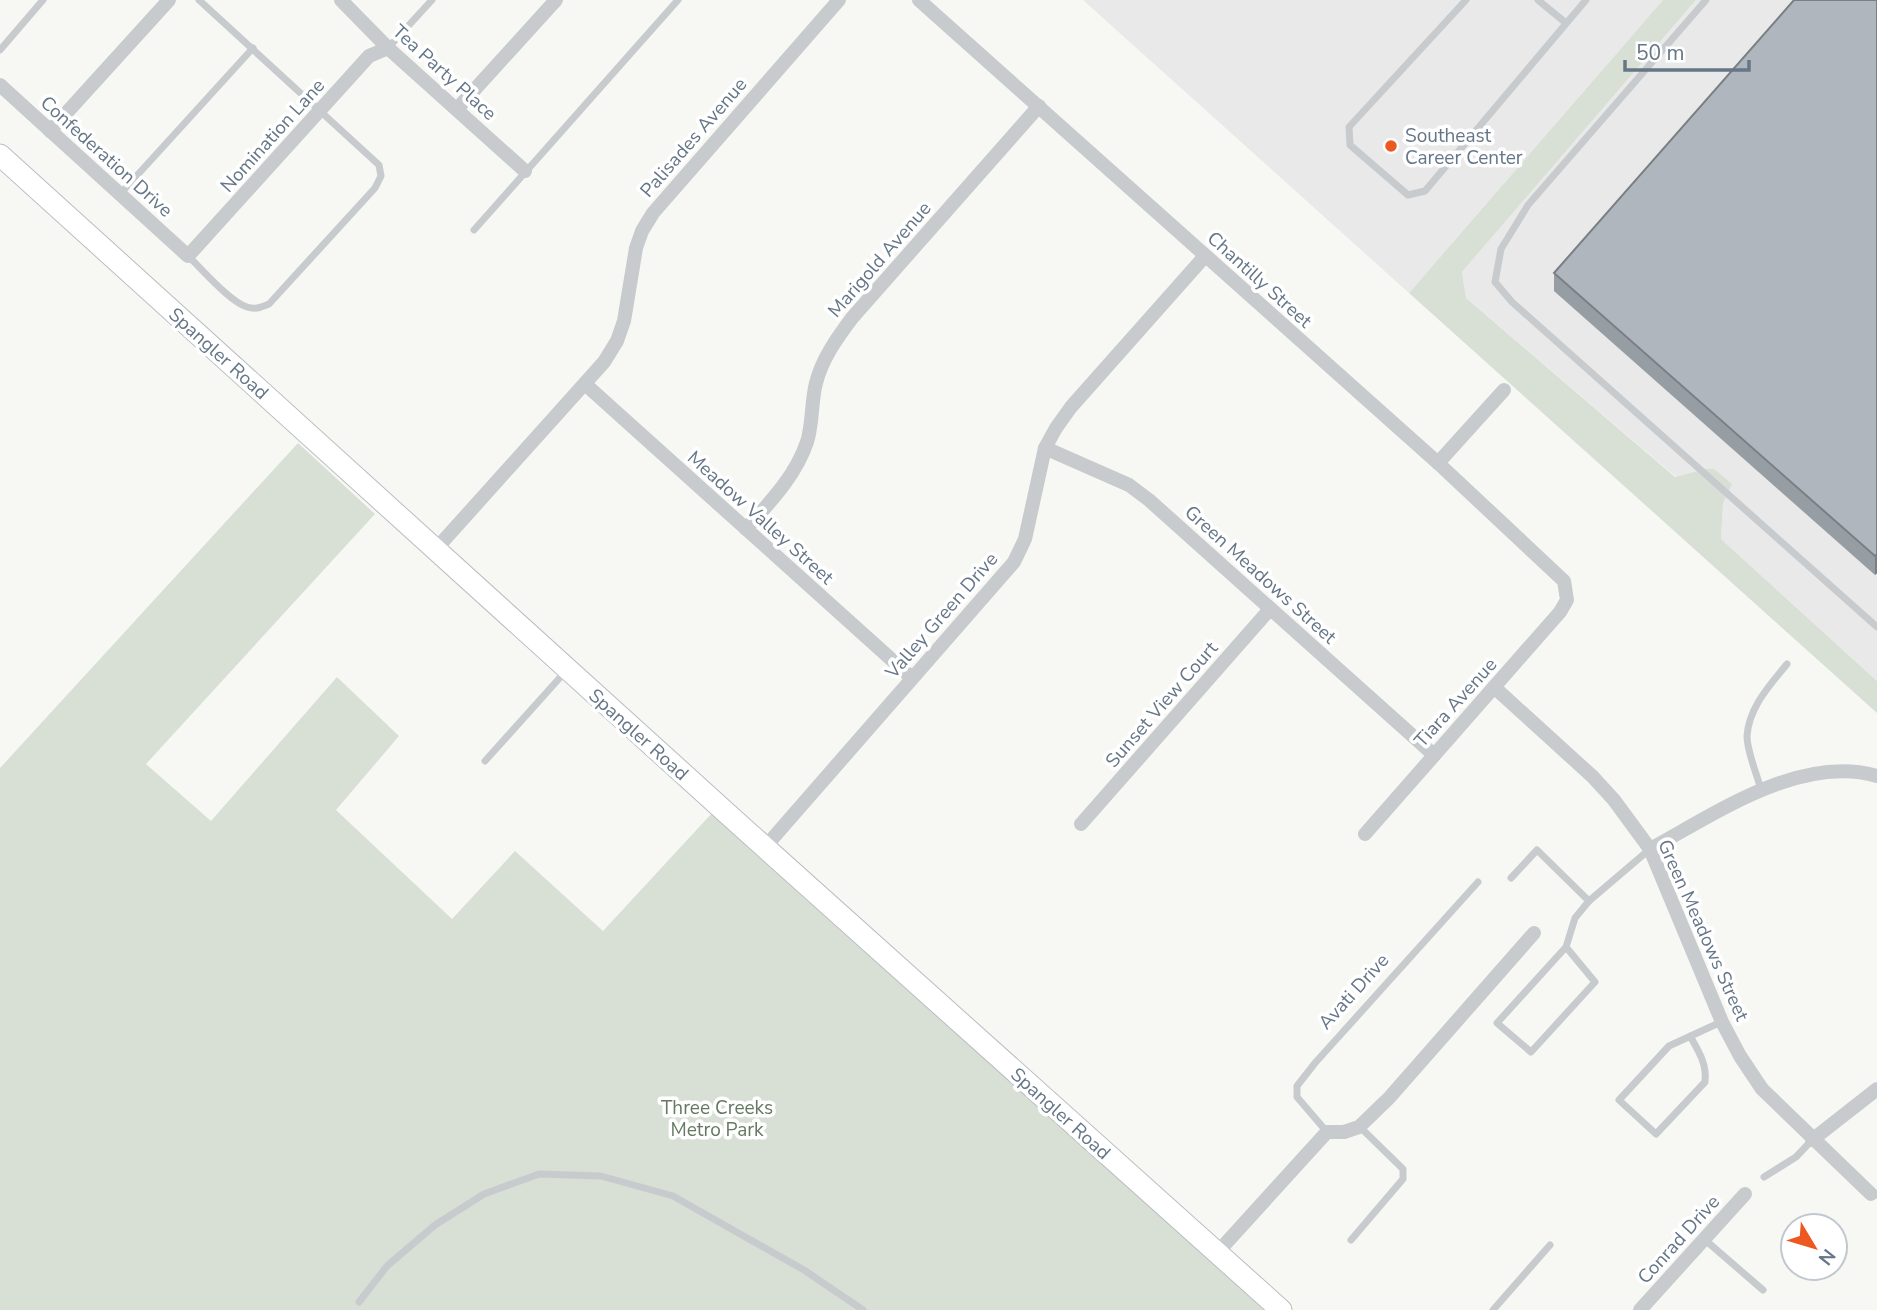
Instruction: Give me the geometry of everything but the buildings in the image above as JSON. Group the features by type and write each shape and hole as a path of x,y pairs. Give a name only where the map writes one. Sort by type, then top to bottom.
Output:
{"street":[{"path":"50,131 169,0"},
{"name":"Tea Party Place","path":"341,0 388,48 525,171"},
{"path":"457,109 556,0"},
{"name":"Palisades Avenue","path":"436,549 604,362 617,341 624,321 636,248 653,213 839,0"},
{"name":"Chantilly Street","path":"919,0 1438,463 1560,575 1567,593"},
{"name":"Nomination Lane","path":"188,256 369,56 388,48"},
{"name":"Confederation Drive","path":"0,85 188,256"},
{"name":"Marigold Avenue","path":"746,529 786,483 796,467 808,438 816,384 836,339 1039,106"},
{"name":"Spangler Road","path":"0,155 1281,1310"},
{"name":"Valley Green Drive","path":"765,846 1014,562 1025,539 1045,448 1056,428 1071,407 1205,256"},
{"name":"Meadow Valley Street","path":"585,384 912,678"},
{"path":"1438,463 1504,390"},
{"name":"Green Meadows Street","path":"1045,448 1129,485 1149,500 1434,755"},
{"name":"Tiara Avenue","path":"1365,834 1560,612 1567,593"},
{"name":"Sunset View Court","path":"1081,824 1270,609"},
{"name":"Green Meadows Street","path":"1494,687 1593,777 1614,800 1650,849 1722,1022 1740,1056 1762,1089 1871,1194"},
{"path":"1650,849 1761,790 1802,777 1838,771 1877,776"},
{"path":"1217,1253 1327,1132 1344,1132 1359,1127 1389,1098 1534,933"},
{"path":"1812,1140 1877,1089"},
{"name":"Conrad Drive","path":"1640,1310 1745,1194"}],"lane":[{"path":"0,50 43,0"},
{"path":"188,256 234,299 246,307 258,309 269,304 375,188 381,176 379,165 199,0"},
{"path":"388,48 432,0"},
{"path":"474,230 678,0"},
{"path":"1466,0 1349,127 1350,145 1408,195 1425,191 1586,0"},
{"path":"1538,0 1566,23"},
{"path":"1706,0 1528,205 1501,249 1495,282 1512,302 1877,627"},
{"path":"121,193 253,48"},
{"path":"1761,790 1747,737 1760,698 1787,664"},
{"path":"485,761 568,669"},
{"path":"1566,947 1595,982 1531,1052 1497,1023 1566,947 1575,918 1589,901 1650,849"},
{"path":"1511,878 1537,850 1589,901"},
{"name":"Avati Drive","path":"1327,1132 1297,1097 1297,1086 1478,881"},
{"path":"1690,1036 1703,1060 1706,1082 1656,1134 1619,1100 1669,1046 1690,1036 1722,1022"},
{"path":"1351,1240 1403,1179 1403,1169 1359,1127"},
{"path":"1764,1177 1796,1157 1812,1140"},
{"path":"359,1302 387,1266 435,1224 484,1194 539,1174 601,1176 673,1196 804,1270 863,1310"},
{"path":"1703,1239 1763,1290"},
{"path":"1493,1310 1550,1245"}],"shaded area":[{"name":"Southeast Career Center","path":"1083,0 1663,0 1409,293"},
{"path":"1696,0 1877,0 1877,681 1721,539 1723,503 1705,469 1676,477 1466,298 1462,272"}],"green space":[{"path":"1663,0 1696,0 1462,272 1466,298 1675,477 1714,469 1732,484 1723,503 1721,539 1877,681 1877,713 1409,293"},
{"name":"Three Creeks Metro Park","path":"298,443 375,514 146,764 211,821 337,677 399,736 336,810 452,919 515,851 603,931 713,812 1265,1310 0,1310 0,768"}],"place":[{"name":"Southeast Career Center","path":"1391,146"}]}
